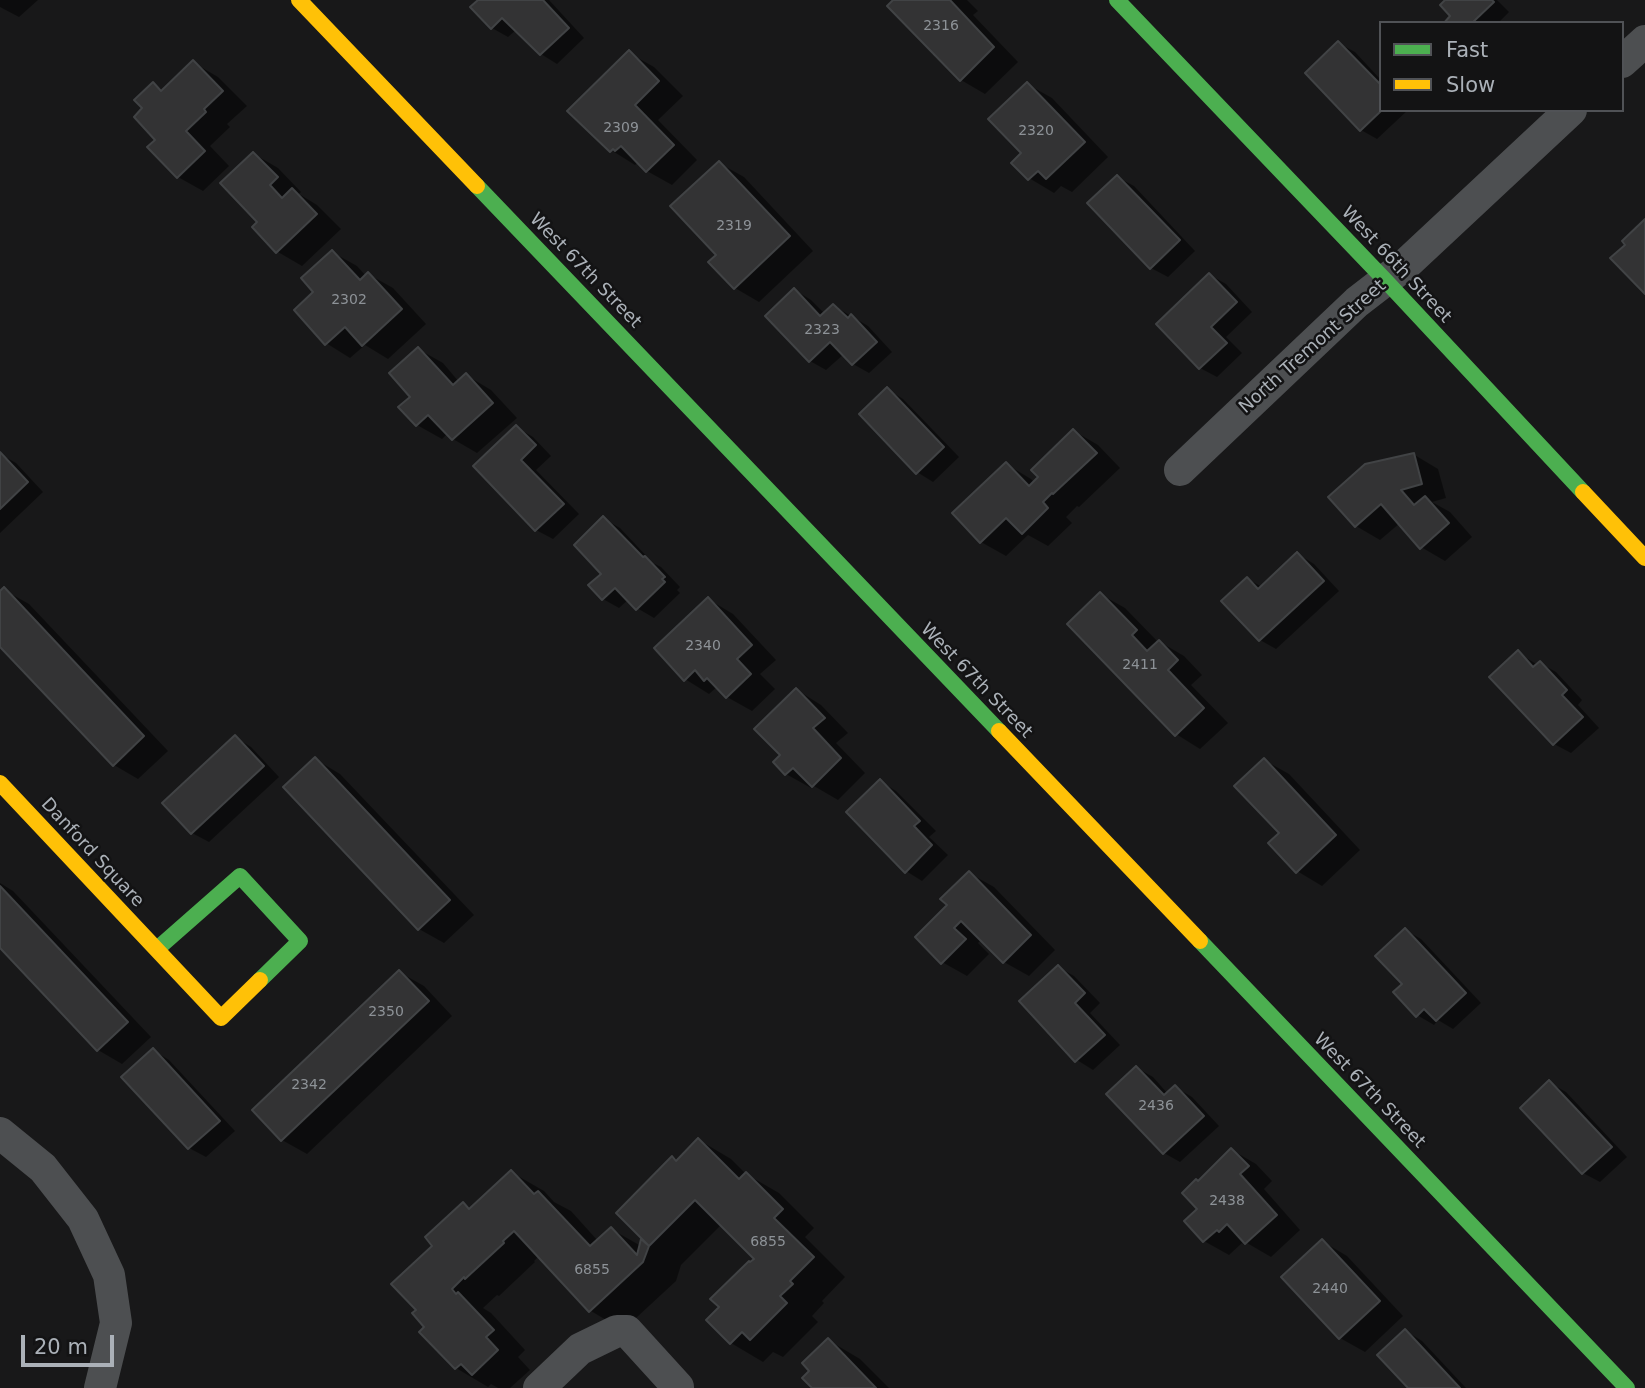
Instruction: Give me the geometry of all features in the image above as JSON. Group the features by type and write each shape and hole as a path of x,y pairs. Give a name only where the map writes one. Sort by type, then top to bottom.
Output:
{"street":[{"name":"West 67th Street","path":"299,0 1627,1388"},
{"name":"West 66th Street","path":"1118,0 1645,558"},
{"path":"1624,60 1645,41"},
{"name":"North Tremont Street","path":"1180,470 1357,302 1405,265 1569,112"},
{"name":"Danford Square","path":"0,783 221,1018 300,941 240,876 157,949"},
{"path":"0,1133 43,1168 83,1219 109,1275 116,1322 100,1388"},
{"path":"539,1388 580,1349 617,1331 627,1331 677,1388"}],"building":[{"path":"478,0 543,0 569,28 540,55 502,18 491,29 470,7"},
{"path":"893,0 950,0 994,47 960,81 887,6"},
{"path":"1445,0 1494,2 1474,21 1446,21 1450,16 1440,5"},
{"path":"1338,41 1379,83 1380,112 1360,131 1305,73"},
{"path":"629,50 659,81 635,105 674,145 646,172 621,146 610,152 567,111"},
{"path":"193,60 223,91 186,131 205,151 177,178 147,147 155,140 134,117 142,108 134,100 153,82 161,91"},
{"path":"1027,82 1085,142 1046,179 1038,171 1028,180 1011,163 1021,153 988,119"},
{"path":"253,152 278,177 270,185 282,198 292,188 317,214 276,253 252,227 257,222 220,183"},
{"path":"719,161 790,236 734,289 708,262 716,255 670,206"},
{"path":"1117,175 1180,240 1150,269 1087,203"},
{"path":"1645,219 1645,294 1610,258 1625,245 1622,241"},
{"path":"332,250 360,280 368,272 402,309 362,346 345,327 325,345 294,310 313,292 301,278"},
{"path":"1209,273 1237,302 1211,327 1227,343 1199,369 1156,324"},
{"path":"794,288 820,316 833,304 848,318 851,314 877,342 852,365 830,342 809,362 765,316"},
{"path":"418,347 453,385 466,373 493,403 452,440 428,415 416,426 398,407 410,397 389,373"},
{"path":"887,387 944,447 916,474 859,414"},
{"path":"516,425 536,445 521,460 564,504 535,531 473,466"},
{"path":"1073,429 1097,453 1043,502 1048,508 1022,534 1006,518 980,543 952,513 1006,462 1029,486 1038,477 1031,470"},
{"path":"0,452 28,482 0,509"},
{"path":"1414,453 1422,484 1401,490 1414,505 1425,496 1449,523 1420,549 1381,504 1355,527 1328,497 1365,464"},
{"path":"603,516 665,577 662,579 665,582 636,610 615,588 602,600 588,585 601,574 574,545"},
{"path":"1297,552 1324,581 1259,641 1221,601 1247,577 1258,589"},
{"path":"4,587 144,736 113,766 0,647 0,591"},
{"path":"1100,592 1137,630 1132,635 1147,651 1159,640 1178,660 1168,670 1204,708 1175,736 1067,624"},
{"path":"708,597 752,645 737,659 751,674 726,698 707,678 704,681 695,670 684,681 654,648"},
{"path":"1518,650 1533,667 1540,661 1567,690 1562,695 1583,717 1553,745 1489,677"},
{"path":"796,688 825,718 813,728 841,758 812,787 793,768 785,775 773,762 780,755 754,729"},
{"path":"235,735 264,766 191,834 162,803"},
{"path":"315,757 450,900 418,930 283,787"},
{"path":"1264,758 1336,835 1296,873 1268,843 1279,833 1234,786"},
{"path":"880,779 920,821 914,826 932,845 905,873 846,812"},
{"path":"969,871 1031,935 1003,963 961,921 954,928 966,939 941,964 915,937 947,905 940,899"},
{"path":"0,886 128,1022 97,1051 0,948"},
{"path":"1405,928 1466,993 1436,1021 1424,1009 1416,1017 1393,992 1402,984 1375,956"},
{"path":"1058,965 1085,993 1075,1003 1105,1035 1075,1062 1019,1001"},
{"path":"399,970 429,1001 281,1141 252,1110"},
{"path":"153,1048 220,1121 188,1149 121,1077"},
{"path":"1136,1066 1164,1095 1175,1085 1204,1116 1163,1154 1106,1094"},
{"path":"1549,1080 1612,1147 1582,1174 1520,1108"},
{"path":"698,1138 739,1179 746,1172 783,1209 774,1218 814,1257 790,1281 793,1284 780,1296 787,1303 750,1340 742,1332 730,1344 706,1320 719,1307 710,1299 754,1259 695,1200 649,1246 616,1213 672,1156 676,1161"},
{"path":"1231,1148 1249,1166 1240,1174 1277,1215 1245,1244 1227,1224 1203,1242 1184,1221 1197,1209 1182,1193"},
{"path":"511,1170 534,1194 538,1191 590,1246 611,1227 637,1255 641,1239 649,1246 643,1262 589,1312 514,1231 452,1289 494,1330 486,1337 498,1350 472,1375 461,1364 455,1369 419,1332 424,1327 412,1313 416,1310 391,1284 432,1246 425,1237 463,1202 469,1209"},
{"path":"1322,1239 1380,1301 1339,1339 1281,1277"},
{"path":"1405,1329 1460,1388 1408,1388 1377,1355"},
{"path":"828,1338 876,1388 812,1388 802,1378 809,1371 802,1363"}],"traffic: fast":[{"path":"1117,0 1583,492"},
{"path":"477,186 999,731"},
{"path":"157,949 240,876 300,941 260,980"},
{"path":"1200,941 1627,1388"}],"traffic: slow":[{"path":"299,0 477,186"},
{"path":"1583,492 1645,558"},
{"path":"999,731 1200,941"},
{"path":"0,783 221,1018 260,980"}]}
